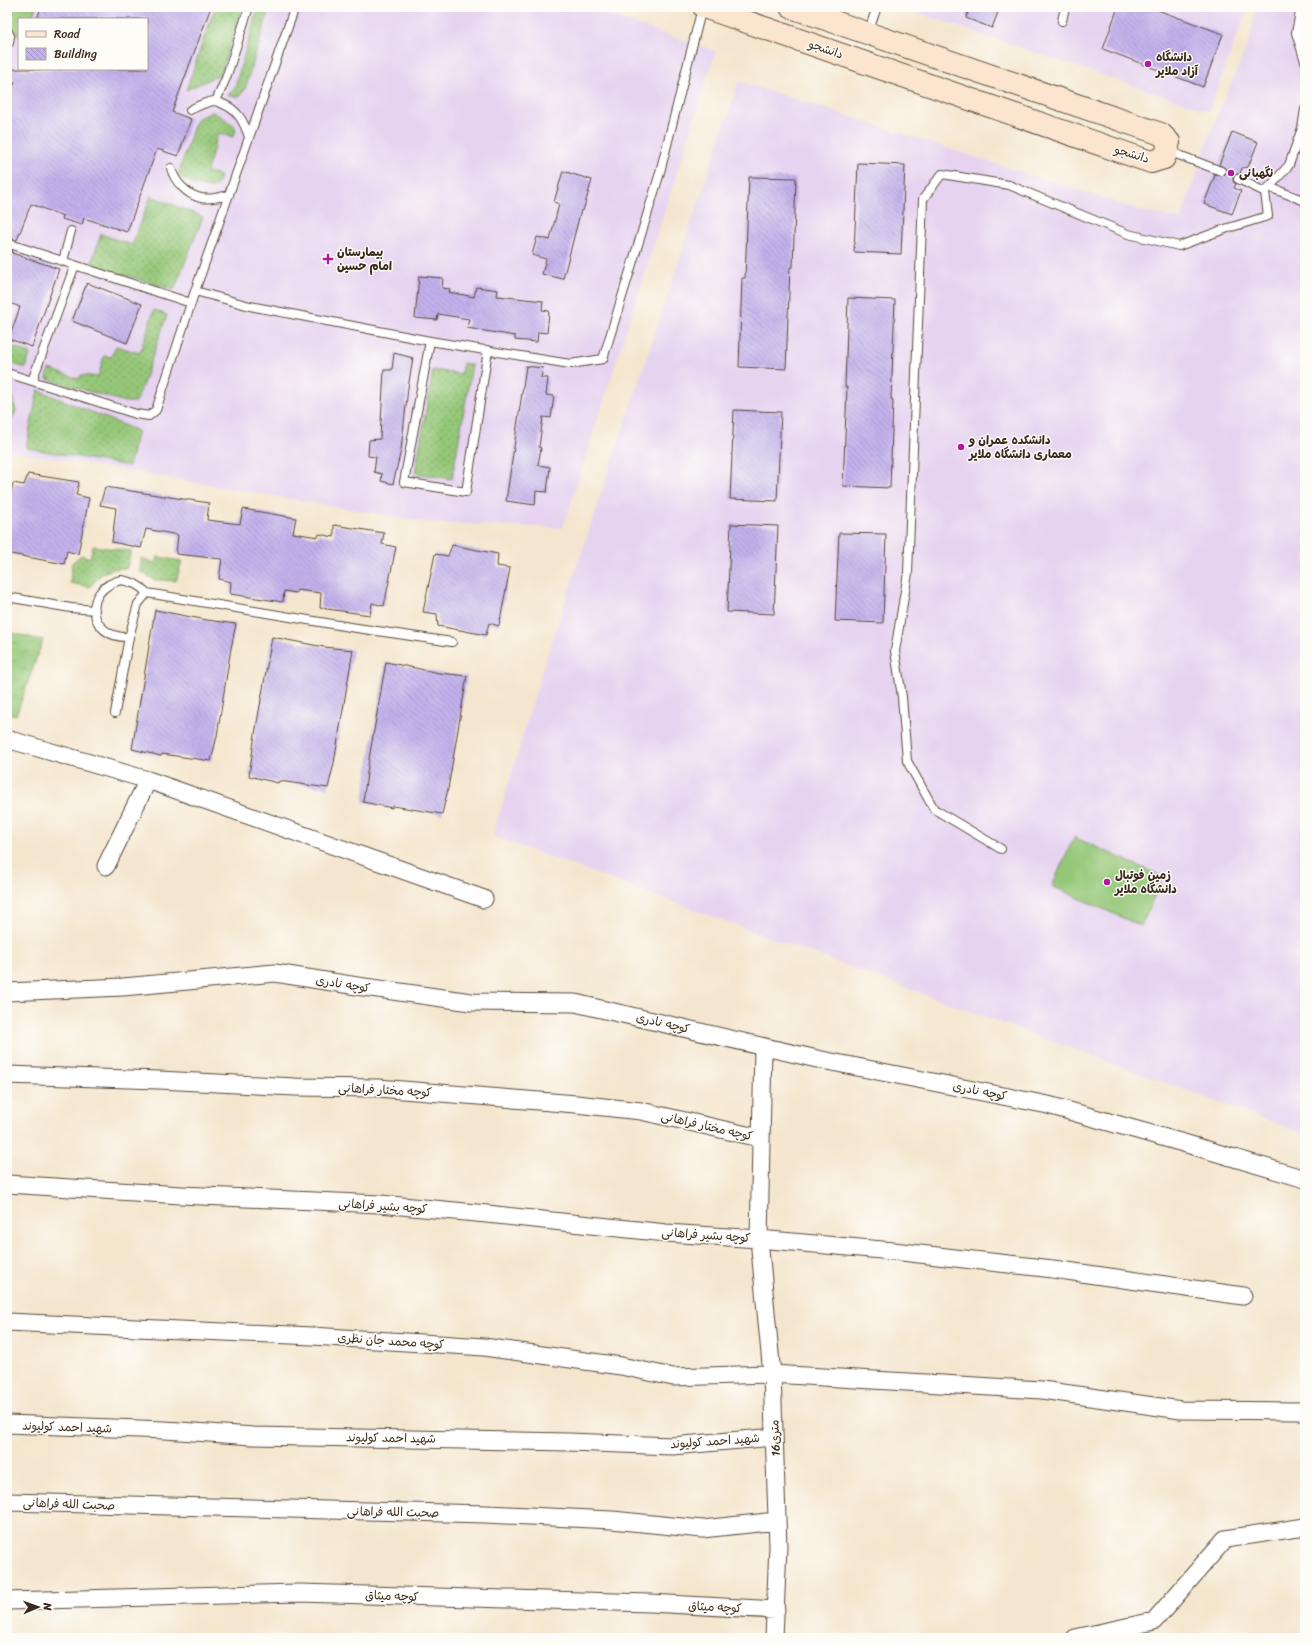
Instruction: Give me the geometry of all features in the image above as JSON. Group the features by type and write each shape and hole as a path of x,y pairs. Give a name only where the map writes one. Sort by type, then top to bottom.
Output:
{"main road":[{"name":"دانشجو","path":"703,7 1151,162 1164,158 1167,151 1168,142 1161,134 791,7"}],"street":[{"path":"7,739 148,780 484,899"},
{"path":"106,866 148,780"},
{"name":"کوچه نادری","path":"7,992 123,987 276,973 471,1002 575,1003 763,1047 1048,1105 1305,1179"},
{"name":"16متری","path":"763,1047 759,1239 772,1374 778,1546 774,1638"},
{"name":"کوچه مختار فراهانی","path":"7,1075 159,1080 295,1087 378,1088 576,1104 641,1111 760,1138"},
{"name":"کوچه بشیر فراهانی","path":"7,1184 68,1189 380,1204 666,1233 759,1239 893,1251 1046,1268 1244,1296"},
{"name":"کوچه محمد جان نظری","path":"7,1322 312,1336 484,1347 621,1366 673,1377 772,1374 1042,1390 1181,1410 1305,1411"},
{"name":"شهید احمد کولیوند","path":"7,1424 165,1430 253,1436 569,1442 672,1446 774,1437"},
{"name":"صحبت الله فراهانی","path":"7,1502 486,1514 612,1520 702,1529 777,1521"},
{"path":"1074,1638 1154,1621 1225,1539 1305,1527"},
{"name":"کوچه میثاق","path":"7,1601 299,1593 650,1603 776,1610"}],"lane":[{"path":"216,101 226,78 249,7"},
{"path":"7,373 136,414 149,416 156,410 195,291 295,7"},
{"path":"195,291 250,306 430,341 570,364 603,359 659,176 703,7"},
{"path":"868,34 877,7"},
{"path":"1062,21 1065,7"},
{"path":"1301,7 1296,33 1305,61"},
{"path":"7,30 10,36 9,43"},
{"path":"190,110 204,103 216,101 228,106 238,113 244,123 249,137"},
{"path":"1001,849 934,809 907,760 902,697 895,651 908,573 923,199 942,174 1009,185 1128,234 1179,246 1225,229 1268,216 1267,189 1289,165 1302,128 1305,109"},
{"path":"1167,151 1221,171"},
{"path":"171,168 173,175 182,187 190,193 201,198 213,198 229,195"},
{"path":"1238,179 1305,201"},
{"path":"63,261 71,231"},
{"path":"7,243 191,303"},
{"path":"32,381 75,265"},
{"path":"430,341 404,482 466,492 488,350"},
{"path":"129,637 120,638 111,635 103,630 98,623 95,610 97,596 103,588 112,582 121,580 131,582 140,586 147,593 350,627 452,642"},
{"path":"115,714 129,637 138,604 147,593"},
{"path":"7,597 70,608 95,610"}],"shaded area":[{"name":"بیمارستان امام حسین","path":"7,7 584,7 716,51 563,528 430,523 7,450"},
{"name":"دانشگاه آزاد ملایر","path":"900,7 1248,7 1209,111"},
{"name":"دانشکده عمران و معماری دانشگاه ملایر","path":"1256,7 1305,7 1305,1134 493,836 541,674 739,81 1142,211 1181,219 1212,128 1250,39"}],"green space":[{"path":"7,7 36,7 32,18 18,18 18,35 7,17"},
{"path":"215,7 242,7 221,74 186,90"},
{"path":"258,7 270,7 245,89 239,97 228,95 235,87"},
{"path":"213,112 234,125 236,131 233,137 218,133 207,171 220,176 218,183 214,188 195,184 178,175 196,119"},
{"path":"151,196 203,217 174,290 91,265 101,234 132,245"},
{"path":"154,310 167,315 139,395 135,402 125,402 47,379 49,369 79,379 81,375 98,377 104,356 111,357 116,346 140,353"},
{"path":"7,345 30,353 26,368 7,362"},
{"path":"463,363 472,365 452,479 415,473 433,370 461,374"},
{"path":"7,386 10,387 16,411 7,428"},
{"path":"38,390 138,431 129,466 26,448"},
{"path":"93,546 131,551 127,568 109,570 98,577 90,587 70,583 72,563 81,555 90,558"},
{"path":"158,557 182,561 176,581 154,580 140,571 141,558 155,563"},
{"path":"7,632 43,640 16,715 7,713"},
{"name":"زمین فوتبال دانشگاه ملایر","path":"1074,837 1163,877 1141,926 1052,886"}],"building":[{"path":"41,7 211,7 172,112 191,119 178,156 157,149 127,232 84,218 82,225 62,219 63,216 31,204 17,240 7,238 7,104 15,82 7,80 7,69 148,70 148,18 37,18"},
{"path":"970,7 1000,7 992,28 966,18"},
{"path":"1118,7 1149,7 1223,34 1203,87 1103,49"},
{"name":"نگهبانی","path":"1232,132 1258,142 1248,167 1242,168 1240,174 1235,174 1233,177 1233,182 1236,184 1234,188 1241,191 1232,214 1204,204 1215,175 1222,176 1226,173 1225,168 1219,165"},
{"path":"858,163 905,165 901,254 854,252"},
{"path":"563,171 592,180 583,211 581,210 563,279 542,274 546,259 532,255 537,237 550,240 559,204 554,202"},
{"path":"749,177 796,178 793,267 790,267 786,369 739,367 742,278 745,278"},
{"path":"7,249 13,251 12,253 59,269 32,347 9,339 20,307 7,302"},
{"path":"419,276 443,278 442,288 450,289 449,292 474,297 476,287 498,290 497,296 543,301 542,310 549,311 547,333 538,332 537,342 515,340 515,336 467,328 469,319 438,314 437,320 415,318"},
{"path":"87,283 142,304 127,343 72,321"},
{"path":"848,298 895,300 891,399 893,400 890,488 843,486 847,387 845,387"},
{"path":"394,353 413,358 401,450 393,484 381,481 382,474 374,472 376,457 368,456 369,440 380,439 384,370 392,370"},
{"path":"526,366 543,368 541,378 548,378 546,395 554,396 551,418 543,417 539,447 541,448 538,465 550,467 547,492 536,491 535,505 506,501"},
{"path":"734,410 781,412 777,501 730,499"},
{"path":"28,474 79,482 76,495 89,498 78,554 67,551 64,564 11,554 11,544 7,543 7,510 13,483 24,485"},
{"path":"105,487 209,503 207,520 240,524 243,509 296,518 293,533 318,537 319,534 334,537 334,525 384,533 382,544 396,547 384,606 372,603 370,615 320,608 321,593 297,590 296,593 284,591 283,602 230,594 231,582 219,579 222,559 176,554 178,535 146,529 141,548 112,542 116,508 100,505"},
{"path":"731,524 778,526 774,614 727,612"},
{"path":"839,533 886,534 883,623 835,621"},
{"path":"452,545 498,554 497,566 510,568 499,626 489,623 486,635 438,626 437,614 423,612 435,554 448,556"},
{"path":"155,610 236,624 217,736 211,761 162,754 161,756 132,749"},
{"path":"272,637 324,647 353,650 334,763 328,788 279,781 278,783 249,776"},
{"path":"386,662 439,673 467,676 448,789 442,814 393,806 392,808 363,802"}],"place":[{"name":"دانشگاه آزاد ملایر","path":"1148,64"},
{"name":"نگهبانی","path":"1231,173"},
{"name":"بیمارستان امام حسین","path":"328,259"},
{"name":"دانشکده عمران و معماری دانشگاه ملایر","path":"961,447"},
{"name":"زمین فوتبال دانشگاه ملایر","path":"1107,882"}]}
